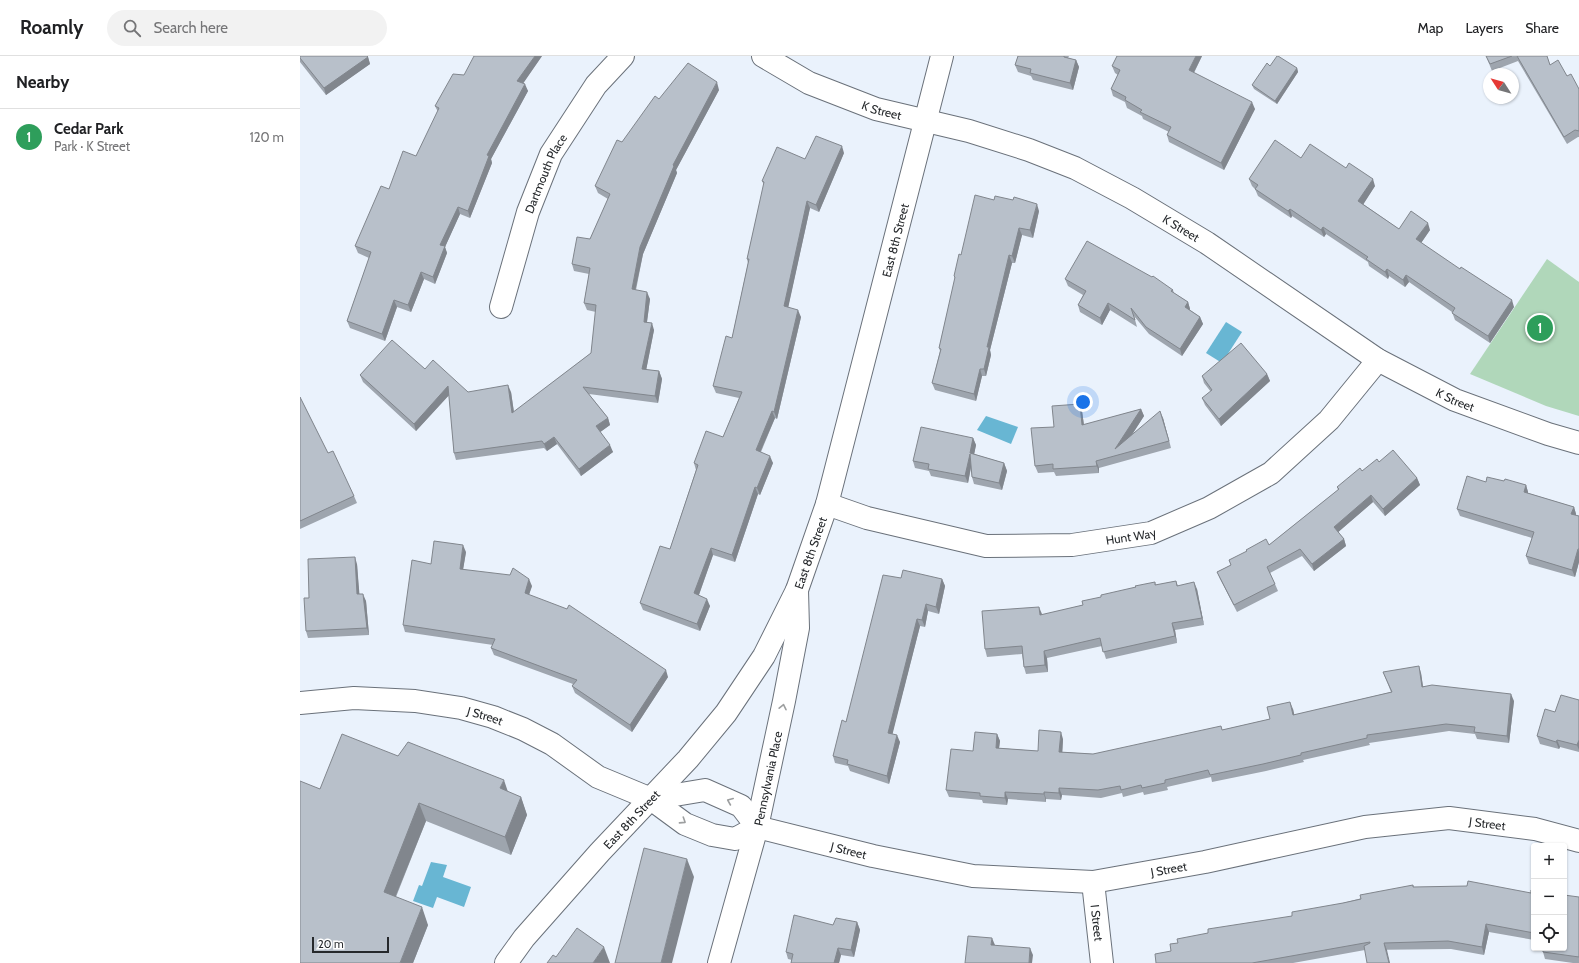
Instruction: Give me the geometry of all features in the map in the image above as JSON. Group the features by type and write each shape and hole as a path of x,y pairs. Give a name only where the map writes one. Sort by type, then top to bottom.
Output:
{"street":[{"name":"Dartmouth Place","path":"501,307 528,212 551,154 596,85 623,56"},
{"name":"K Street","path":"763,56 809,83 876,109 969,131 1028,150 1075,168 1132,198 1207,242 1378,360 1455,400 1548,434 1579,443"},
{"name":"East 8th Street","path":"506,963 524,938 595,858 688,760 726,713 764,656 797,590 826,504 942,56"},
{"name":"Hunt Way","path":"826,504 867,518 986,546 1072,546 1151,533 1209,508 1270,473 1329,420 1378,360"},
{"name":"Pennsylvania Place","path":"719,963 757,827 784,701 798,628 797,590"},
{"name":"J Street","path":"300,703 362,698 415,701 467,710 493,717 524,729 552,744 598,777 651,799 685,824 712,835 735,839 757,827 872,856 973,876 1093,882 1205,862 1366,827 1449,818 1535,829 1579,842"},
{"path":"651,799 705,790 742,806 757,827"},
{"name":"I Street","path":"1093,882 1102,963"}],"green space":[{"path":"1547,259 1579,282 1579,416 1546,406 1470,374"}],"water":[{"path":"1226,322 1242,332 1222,363 1206,353"},
{"path":"986,416 1018,427 1011,444 977,430"},
{"path":"431,862 447,865 443,877 471,887 464,907 437,897 433,908 413,901 419,885 422,886"}],"building":[{"path":"300,56 367,56 368,57 324,88"},
{"path":"474,56 535,56 517,81 525,84 487,155 489,156 468,211 458,207 440,245 445,246 433,277 421,272 408,305 394,300 382,334 347,321 371,252 355,246 381,186 389,189 403,151 416,156 439,108 435,106 453,74 464,75"},
{"path":"1018,56 1064,56 1076,60 1070,83 1030,73 1031,69 1015,65"},
{"path":"1117,56 1196,56 1189,70 1252,102 1221,163 1167,135 1171,127 1140,112 1142,110 1125,100 1126,97 1111,89 1120,70 1112,66"},
{"path":"1277,56 1297,68 1275,101 1252,85 1267,63 1270,66"},
{"path":"1486,56 1512,56 1490,64"},
{"path":"1517,56 1547,56 1550,65 1558,60 1567,76 1571,74 1579,89 1579,131 1575,130 1564,137"},
{"path":"688,63 717,82 673,165 674,166 640,247 632,289 647,292 644,322 652,323 642,369 659,371 655,396 583,387 608,418 596,426 610,445 579,469 554,437 544,444 542,441 454,453 448,386 414,424 360,375 392,340 425,369 433,360 468,392 508,385 512,413 591,353 596,305 584,303 590,268 572,264 577,237 590,239 610,194 595,186 617,140 622,142 655,96 659,99"},
{"path":"816,136 842,146 816,205 807,201 784,306 798,310 774,412 772,411 756,450 770,456 757,488 755,487 732,555 711,548 694,593 707,599 697,624 640,603 660,546 670,549 698,465 694,463 706,431 723,437 742,392 713,386 726,336 732,338 764,182 762,181 777,147 805,159"},
{"path":"1275,140 1301,158 1310,144 1346,168 1349,163 1373,179 1358,201 1399,229 1411,211 1428,223 1416,239 1460,269 1461,267 1512,300 1488,336 1452,313 1455,308 1406,275 1403,280 1387,269 1385,272 1366,259 1368,257 1323,227 1321,230 1290,209 1288,211 1255,189 1258,185 1249,179"},
{"path":"975,195 994,200 995,196 1013,200 1014,197 1037,204 1030,230 1019,228 1012,256 1009,255 987,347 989,347 984,369 980,369 974,394 932,383 941,349 939,348 959,254 961,255"},
{"path":"1087,241 1152,277 1153,276 1173,290 1171,291 1188,302 1185,307 1200,317 1180,349 1146,327 1131,308 1135,320 1108,303 1100,318 1078,305 1086,291 1065,279"},
{"path":"1241,343 1267,374 1219,419 1202,398 1212,390 1202,376"},
{"path":"300,397 328,453 333,451 354,496 300,521"},
{"path":"1080,404 1082,425 1141,409 1115,449 1160,411 1169,441 1096,461 1097,466 1053,469 1053,464 1035,466 1031,428 1054,427 1052,406"},
{"path":"921,427 973,438 970,453 1004,463 999,483 972,477 970,454 965,476 928,469 929,464 913,461"},
{"path":"1393,450 1417,478 1383,509 1371,495 1334,527 1344,539 1312,564 1300,549 1267,567 1275,584 1234,605 1217,572 1231,565 1229,560 1266,539 1269,545 1339,489 1337,487 1360,468 1362,471 1377,459 1379,462"},
{"path":"1467,476 1486,482 1487,477 1504,481 1505,479 1526,485 1524,492 1574,507 1571,514 1579,516 1579,549 1572,570 1526,556 1534,532 1457,509"},
{"path":"434,541 463,545 460,569 510,575 513,568 529,579 525,593 567,609 569,605 666,670 630,725 572,686 577,680 491,648 495,639 403,625 412,560 431,564"},
{"path":"355,557 357,594 363,594 367,628 306,631 304,598 309,598 308,559"},
{"path":"903,570 942,579 936,607 926,604 922,620 917,619 888,733 897,735 887,776 847,764 848,760 833,756 842,720 846,722 883,575 901,578"},
{"path":"1176,581 1177,586 1194,582 1202,618 1172,623 1175,636 1103,652 1100,638 1044,651 1045,665 1024,667 1022,646 985,649 982,611 1039,607 1040,615 1083,605 1082,601 1136,587 1135,586 1155,582 1155,585"},
{"path":"1419,666 1422,687 1432,685 1511,694 1507,736 1474,732 1475,727 1446,724 1367,735 1367,738 1301,753 1301,755 1263,764 1210,775 1208,770 1165,780 1165,783 1142,788 1141,785 1121,790 1120,786 1098,790 1059,788 1059,793 1044,792 1044,794 1005,792 1005,798 980,796 980,793 946,790 951,749 973,751 975,732 997,734 996,748 1038,751 1039,730 1061,732 1059,752 1093,754 1221,726 1222,730 1270,719 1267,707 1290,702 1293,715 1392,692 1383,672"},
{"path":"1561,695 1579,700 1579,740 1577,745 1557,740 1556,742 1537,736 1545,709 1555,712"},
{"path":"342,734 398,756 408,742 504,780 500,788 521,797 505,837 419,803 384,892 422,907 400,963 300,963 300,781 320,789"},
{"path":"644,848 687,859 661,963 615,963"},
{"path":"1468,881 1531,893 1531,932 1486,924 1482,947 1448,941 1384,943 1389,963 1367,963 1364,946 1370,942 1252,963 1156,963 1155,954 1171,951 1170,944 1178,943 1177,939 1208,933 1208,929 1292,916 1292,912 1361,899 1360,895 1413,885 1413,887 1467,886"},
{"path":"1567,895 1579,897 1579,957 1543,952 1567,951"},
{"path":"794,915 833,925 836,918 857,922 851,950 838,948 834,963 791,963 793,954 786,952"},
{"path":"577,928 604,947 593,963 547,963 553,955 556,957"},
{"path":"968,936 992,938 991,945 1030,948 1029,963 965,963"}],"place":[{"name":"Cedar Park","path":"1540,328"}]}
